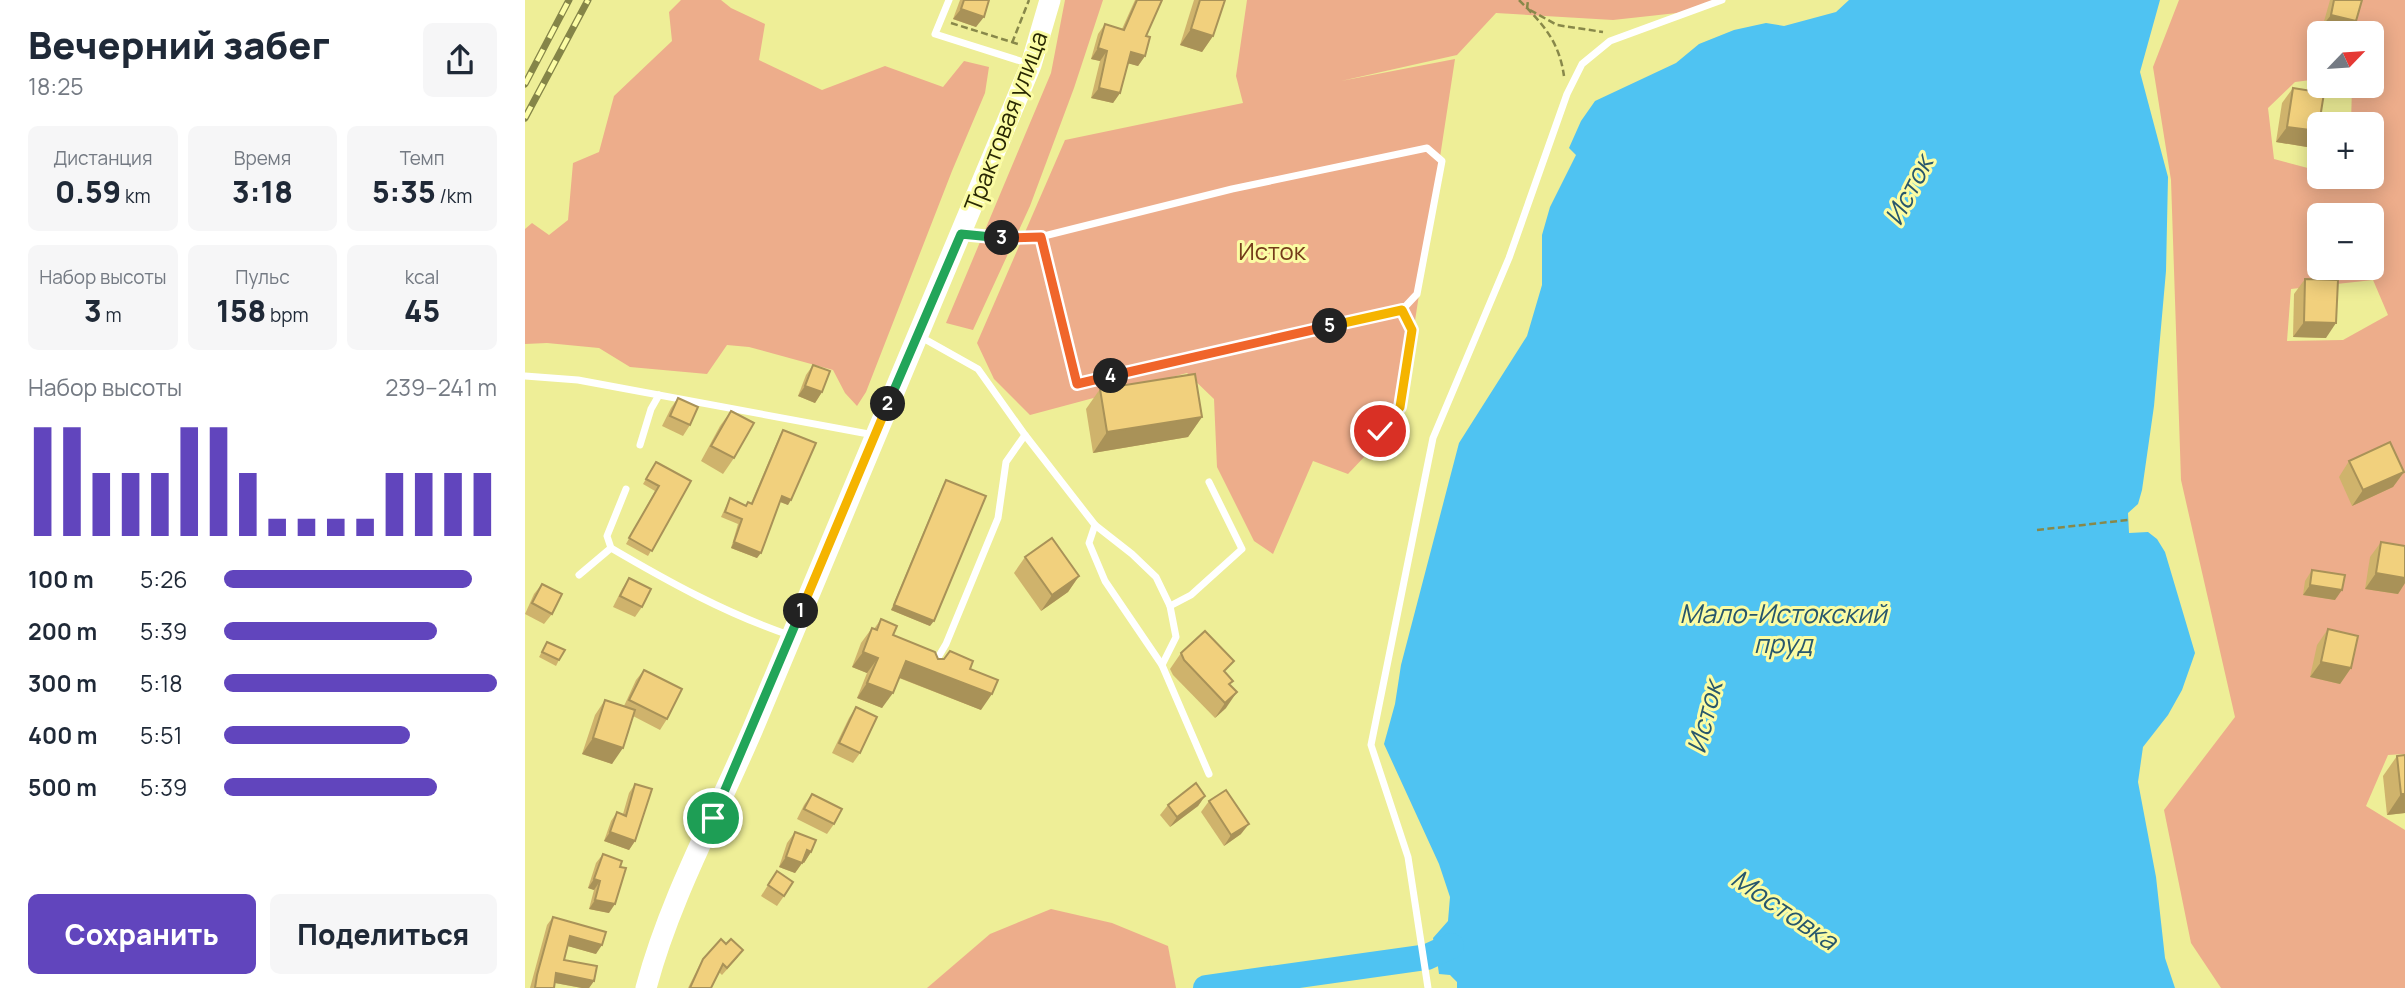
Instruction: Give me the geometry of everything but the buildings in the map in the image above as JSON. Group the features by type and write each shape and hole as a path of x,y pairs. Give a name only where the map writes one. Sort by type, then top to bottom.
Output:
{"main road":[{"name":"Трактовая улица","path":"646,988 653,961 675,904 751,733 1031,65 1050,0"}],"lane":[{"path":"949,0 935,34 1031,65"},
{"path":"1428,988 1408,858 1371,745 1433,439 1509,258 1567,94 1582,64 1610,41 1722,0"},
{"path":"961,234 994,239 1041,237 1232,189 1427,148 1442,161 1417,294 1402,310 1077,384 1041,237"},
{"path":"1380,431 1400,407 1412,330 1402,310"},
{"path":"917,335 978,369 1095,525 1156,577 1170,606 1176,637 1163,665"},
{"path":"525,376 578,380 875,435"},
{"path":"640,445 651,409 659,396"},
{"path":"930,669 946,644 998,518 1006,462 1025,435"},
{"path":"1170,606 1191,595 1242,549 1209,482"},
{"path":"626,489 607,536 611,548 703,600 791,636"},
{"path":"1095,525 1089,543 1105,581 1163,665 1209,774"},
{"path":"579,575 611,548"}],"path":[{"path":"1012,43 1029,0"},
{"path":"1519,0 1550,33 1561,57 1567,94"},
{"path":"1527,9 1528,0"},
{"path":"1527,9 1557,25 1603,32 1610,41"},
{"path":"941,20 1018,44"},
{"path":"2038,530 2128,520"}],"green space":[{"path":"681,0 721,0 731,8 765,24 759,60 822,90 885,66 943,87 964,61 989,67 985,93 866,392 857,406 845,393 833,370 749,347 727,345 707,374 630,367 599,348 547,343 525,344 525,229 532,223 549,235 568,220 573,163 599,152 614,96 672,41 669,12"},
{"path":"1065,0 1103,0 1074,88 1030,206 973,330 946,323 1051,73"},
{"name":"Исток","path":"1247,0 1720,0 1695,11 1613,20 1496,13 1457,55 1341,81 1455,59 1400,419 1348,474 1313,461 1273,554 1254,541 1217,467 1214,399 1187,373 1030,415 994,379 977,343 1065,140 1243,103 1236,76"},
{"path":"2179,0 2405,0 2405,754 2388,755 2366,806 2405,830 2405,988 2221,988 2191,943 2164,810 2235,717 2181,480 2171,180 2153,67","holes":["2307,21 2384,21 2384,98 2352,98 2351,112 2384,112 2384,189 2307,189 2307,168 2274,159 2268,108 2295,82 2307,80","2373,280 2388,315 2343,340 2287,341 2291,289"]},
{"path":"1051,909 1112,923 1168,946 1176,988 927,988 990,934"}],"water":[{"name":"Мало-Истокский пруд","path":"1849,0 2160,0 2140,72 2168,177 2166,271 2154,406 2142,490 2138,504 2128,513 2129,533 2148,532 2157,539 2165,552 2195,653 2182,690 2168,715 2143,747 2138,782 2156,877 2165,958 2175,988 1457,988 1457,982 1450,975 1439,974 1437,960 1428,961 1427,952 1435,950 1433,938 1448,921 1450,897 1439,864 1384,744 1395,704 1401,665 1459,443 1527,336 1542,285 1542,235 1550,207 1576,155 1569,148 1581,121 1595,101 1676,63 1699,44 1734,30 1766,23 1784,26 1836,12"}],"waterway":[{"name":"Исток","path":"1206,988 1427,957 1451,946"}],"railway":[{"path":"525,84 569,0"},
{"path":"525,118 588,0"}],"route":[{"path":"713,818 961,234 994,239 1041,237 1077,384 1402,310 1412,330 1400,407 1380,431"}],"water label":[{"name":"Мостовка","path":"1785,909"}]}
